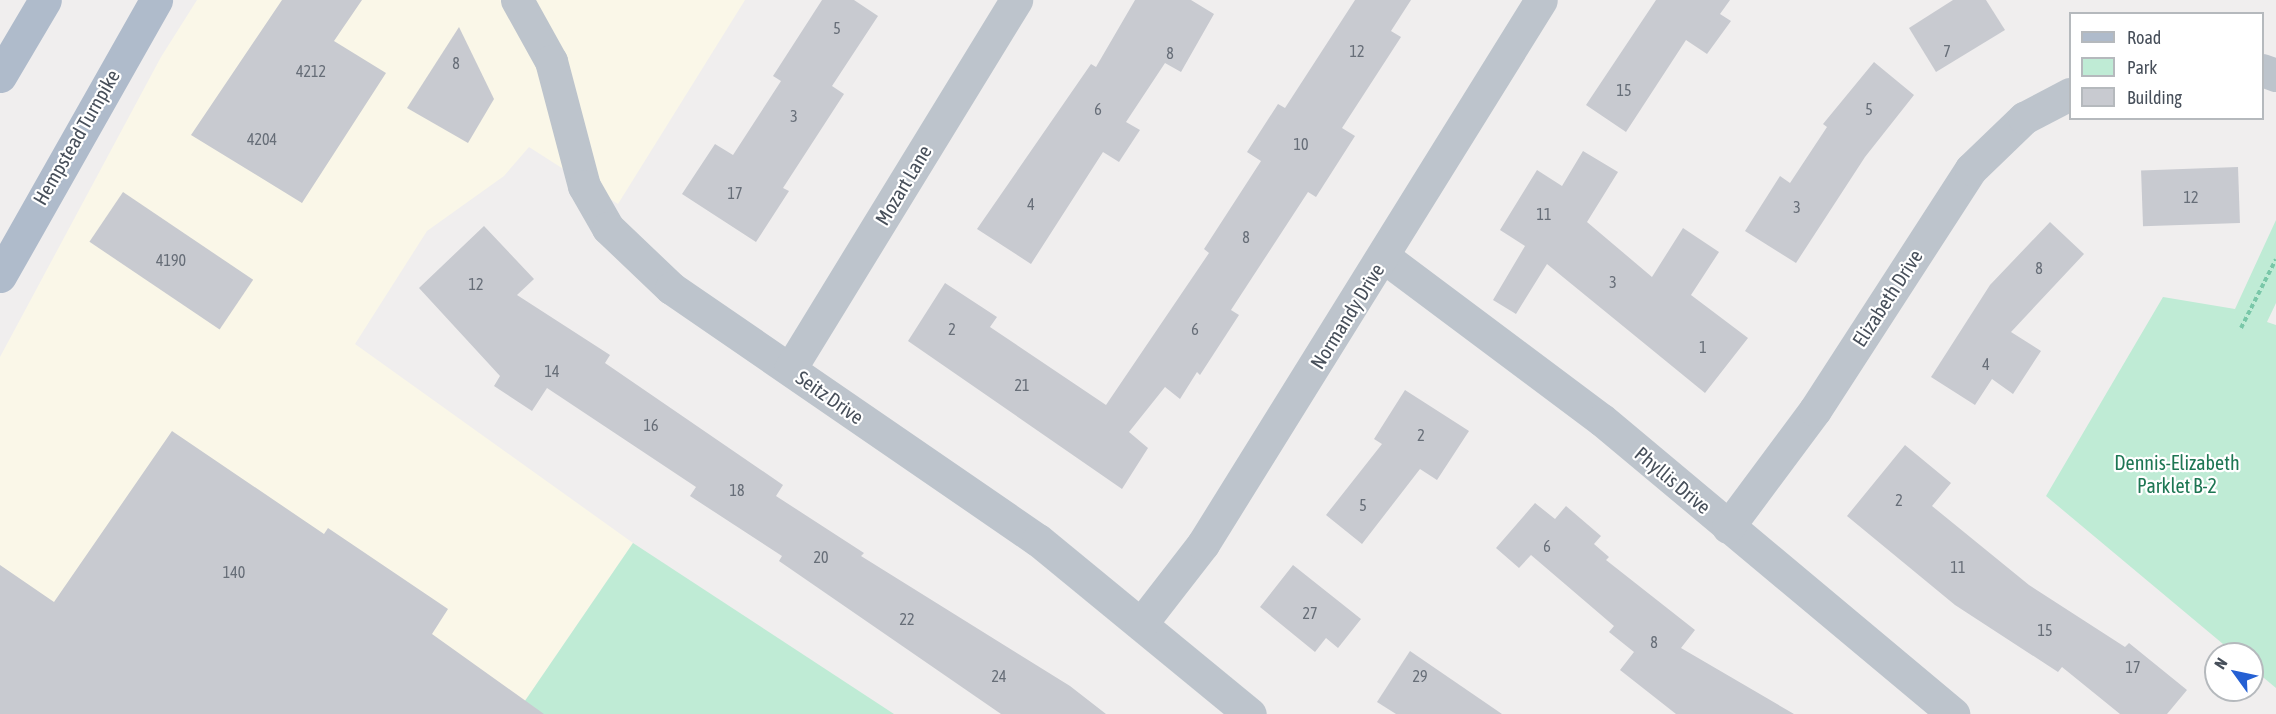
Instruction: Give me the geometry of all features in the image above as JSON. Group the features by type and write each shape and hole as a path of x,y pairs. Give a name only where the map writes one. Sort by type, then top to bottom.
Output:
{"main road":[{"path":"0,76 45,0"},
{"name":"Hempstead Turnpike","path":"0,276 156,0"}],"street":[{"name":"Seitz Drive","path":"517,0 551,61 584,186 608,228 671,288 1038,540 1250,714"},
{"name":"Mozart Lane","path":"790,369 1016,0"},
{"name":"Normandy Drive","path":"1141,624 1203,544 1384,257 1541,0"},
{"name":"Elizabeth Drive","path":"1728,527 1815,410 1971,169 2024,118 2069,95"},
{"name":"Phyllis Drive","path":"1384,257 1602,420 1953,714"}],"path":[{"path":"2241,328 2276,260"}],"shaded area":[{"path":"197,0 745,0 618,204 529,147 504,176 427,231 355,344 633,543 516,714 0,714 0,357 161,57"}],"green space":[{"name":"Dennis-Elizabeth Parklet B-2","path":"2276,220 2276,303 2267,322 2276,325 2276,688 2264,678 2264,642 2221,642 2046,496 2163,297 2235,309"},
{"path":"633,543 894,714 516,714"}],"building":[{"path":"282,0 362,0 334,41 386,73 302,203 191,135"},
{"path":"822,0 854,0 878,16 832,86 844,94 783,188 789,191 756,242 682,194 715,144 733,155 781,81 773,76"},
{"path":"1135,0 1191,0 1214,14 1181,72 1165,63 1126,122 1140,130 1119,162 1103,152 1031,264 977,229 1091,64 1096,67"},
{"path":"1355,0 1411,0 1391,31 1401,37 1342,128 1355,136 1316,197 1308,192 1231,310 1239,315 1200,375 1197,372 1180,399 1165,387 1129,432 1148,448 1122,489 908,341 945,283 997,317 990,327 1106,405 1209,253 1204,249 1261,161 1247,152 1278,104 1285,108"},
{"path":"1656,0 1730,0 1720,14 1731,21 1707,54 1686,40 1626,132 1586,105"},
{"path":"1953,0 1986,0 2005,30 1936,72 1909,28"},
{"path":"459,27 494,99 468,143 407,108"},
{"path":"1874,62 1914,95 1865,157 1796,263 1745,231 1780,176 1790,183 1827,127 1823,124"},
{"path":"1583,151 1618,172 1587,222 1652,277 1683,228 1719,252 1691,295 1748,338 1705,393 1547,264 1516,314 1493,300 1525,246 1500,230 1537,170 1562,186"},
{"path":"2238,167 2240,223 2143,226 2141,170"},
{"path":"123,192 253,280 220,330 89,242"},
{"path":"2050,222 2084,254 2011,332 2041,351 2013,394 1992,379 1975,405 1931,377 1990,285"},
{"path":"484,226 534,279 517,295 610,355 605,363 783,485 776,496 864,553 861,556 1070,686 1106,714 1001,714 779,561 782,556 690,496 696,487 547,388 532,411 494,386 500,376 419,288"},
{"path":"1405,390 1469,431 1437,480 1420,469 1362,544 1326,515 1382,444 1374,439"},
{"path":"172,431 324,534 328,528 448,609 432,634 544,714 0,714 0,565 54,602"},
{"path":"1905,445 1951,483 1932,506 2029,585 2125,647 2129,643 2187,690 2167,714 2120,714 2062,667 2058,672 1955,605 1847,516"},
{"path":"1535,503 1555,519 1566,506 1601,536 1594,544 1609,557 1606,560 1695,630 1681,648 1794,714 1676,714 1620,670 1634,652 1609,632 1614,626 1531,555 1519,568 1496,548"},
{"path":"1293,565 1361,619 1338,648 1326,638 1315,652 1260,607"},
{"path":"1410,651 1502,714 1396,714 1377,702"}]}
